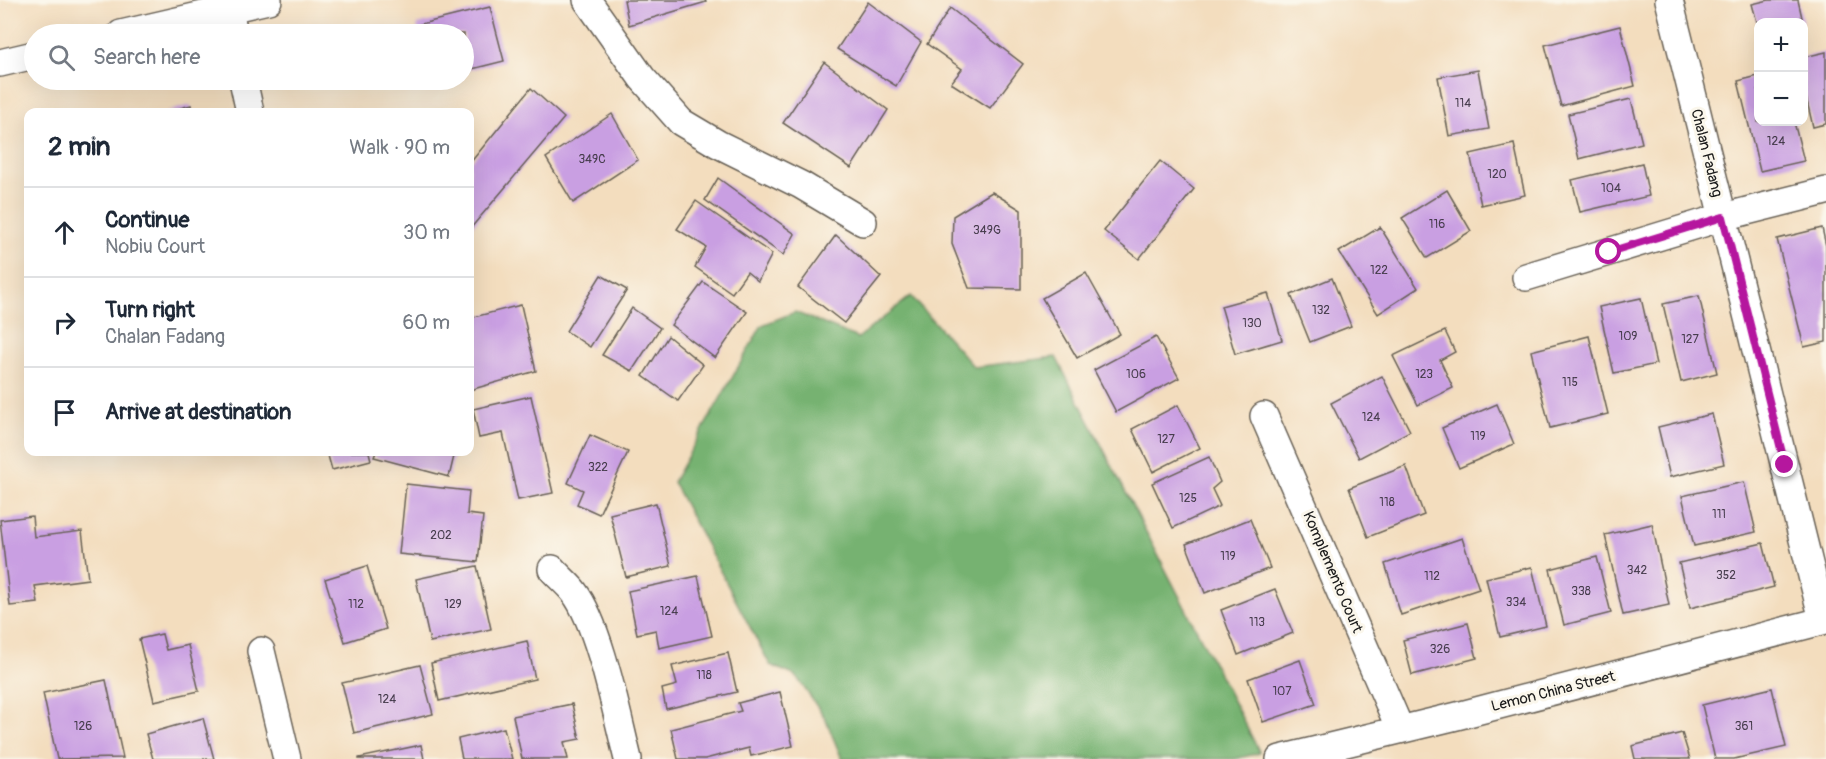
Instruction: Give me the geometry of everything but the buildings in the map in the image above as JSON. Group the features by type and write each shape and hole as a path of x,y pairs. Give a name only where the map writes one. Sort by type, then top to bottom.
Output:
{"street":[{"path":"214,24 232,22 268,0"},
{"path":"587,0 642,78 681,122 718,144 801,185 863,222"},
{"name":"Chalan Fadang","path":"1669,0 1825,620"},
{"path":"0,63 24,57"},
{"path":"245,90 249,108"},
{"path":"1526,277 1723,217 1826,191"},
{"name":"Komplemento Court","path":"1264,416 1400,729"},
{"path":"552,569 574,593 589,621 603,661 628,759"},
{"name":"Lemon China Street","path":"1280,759 1825,620"},
{"path":"261,651 287,759"}],"green space":[{"path":"911,296 974,367 1056,357 1260,753 1235,759 842,759 825,718 796,676 770,665 673,482 762,325 795,312 858,338"}],"route":[{"path":"1609,252 1723,217 1785,465"}]}
